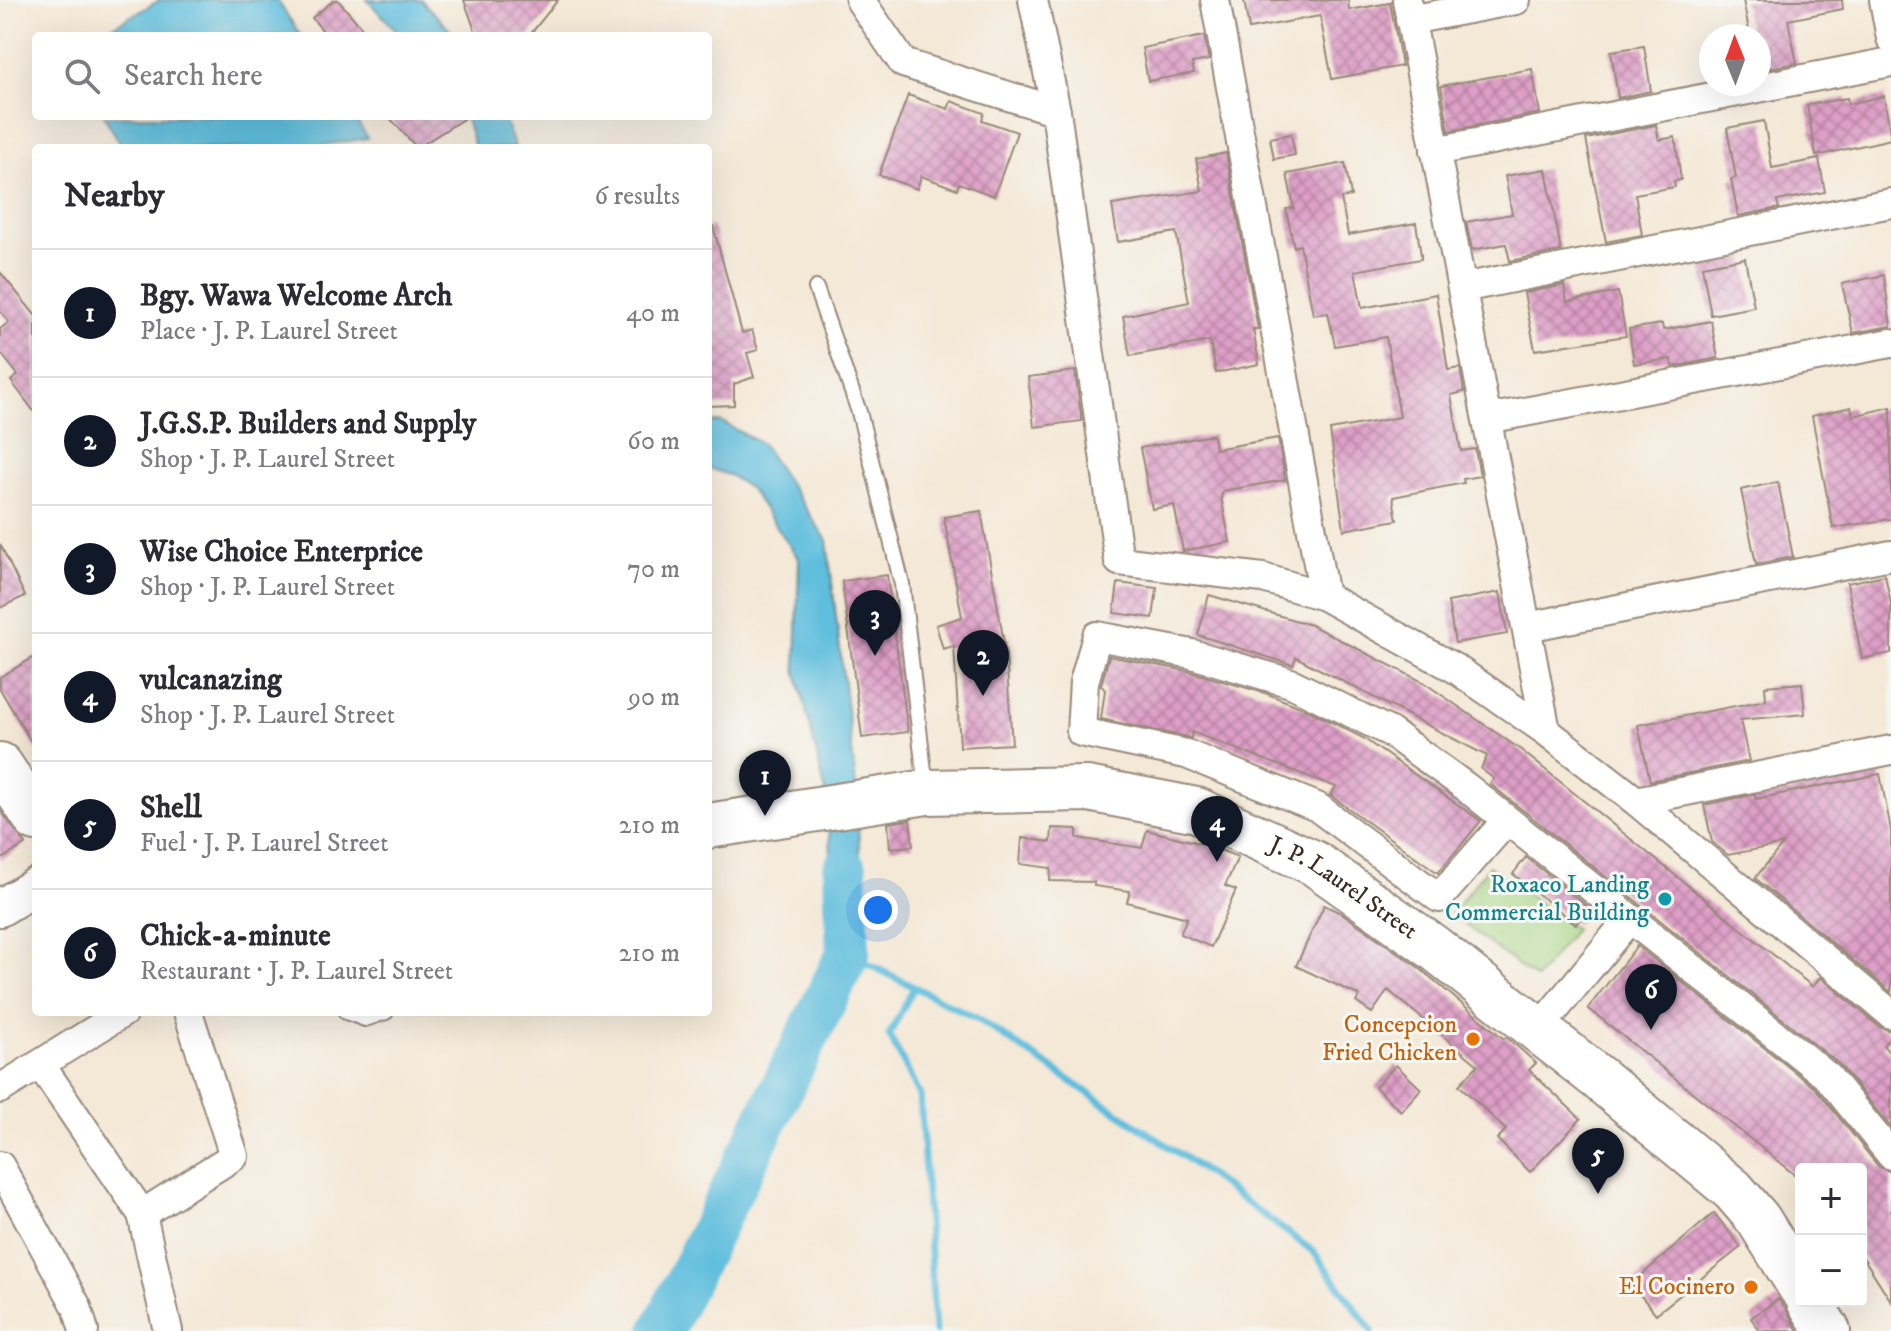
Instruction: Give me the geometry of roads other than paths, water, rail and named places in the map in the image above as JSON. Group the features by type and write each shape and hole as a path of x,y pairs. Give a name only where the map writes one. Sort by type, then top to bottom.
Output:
{"main road":[{"path":"0,765 32,813"},
{"name":"J. P. Laurel Street","path":"712,825 927,792 1088,789 1197,810 1314,863 1433,947 1733,1190 1758,1219 1795,1278"},
{"path":"1813,1307 1828,1331"}],"street":[{"path":"860,0 903,63 1056,111"},
{"path":"1033,0 1056,111 1119,561 1263,578 1324,596 1456,669 1546,731 1636,801 1891,1014"},
{"path":"1215,0 1324,596"},
{"path":"1516,0 1408,10 1546,731"},
{"path":"1884,0 1891,38"},
{"path":"1435,151 1891,62"},
{"path":"1462,288 1891,203"},
{"path":"1487,419 1891,343"},
{"path":"1527,627 1891,555"},
{"path":"1507,820 1439,898 1317,807 1186,754 1081,732 1084,682 1097,636 1192,654 1291,683 1390,732 1507,820 1828,1077 1891,1155"},
{"path":"1636,801 1891,750"},
{"path":"0,908 32,888"},
{"path":"1538,1030 1630,918"},
{"path":"0,1089 118,1016"},
{"path":"142,1214 234,1156 189,1016"},
{"path":"40,1064 142,1214 168,1331"},
{"path":"0,1166 77,1307 84,1331"}],"lane":[{"path":"816,288 859,412 902,584 927,792"}],"water":[{"path":"160,0 277,0 298,32 103,32"},
{"path":"367,0 421,0 452,32 398,32"},
{"path":"106,120 356,120 368,138 331,144 121,144"},
{"path":"466,120 504,120 514,144 474,144"},
{"path":"712,422 722,422 762,444 827,540 855,776 863,908 839,936 825,789 796,669 799,559 750,489 729,475 712,469"}],"waterway":[{"path":"662,1331 848,954 845,869"},
{"path":"848,954 978,1019 1187,1159 1314,1252 1372,1331"},
{"path":"914,987 889,1035 920,1095 935,1331"}],"place":[{"name":"Wise Choice Enterprice","path":"875,656"},
{"name":"J.G.S.P. Builders and Supply","path":"983,696"},
{"name":"Bgy. Wawa Welcome Arch","path":"765,816"},
{"name":"vulcanazing","path":"1217,862"},
{"name":"Roxaco Landing Commercial Building","path":"1665,899"},
{"name":"Chick-a-minute","path":"1651,1030"},
{"name":"Concepcion Fried Chicken","path":"1473,1039"},
{"name":"Shell","path":"1598,1194"},
{"name":"El Cocinero","path":"1751,1287"}]}
